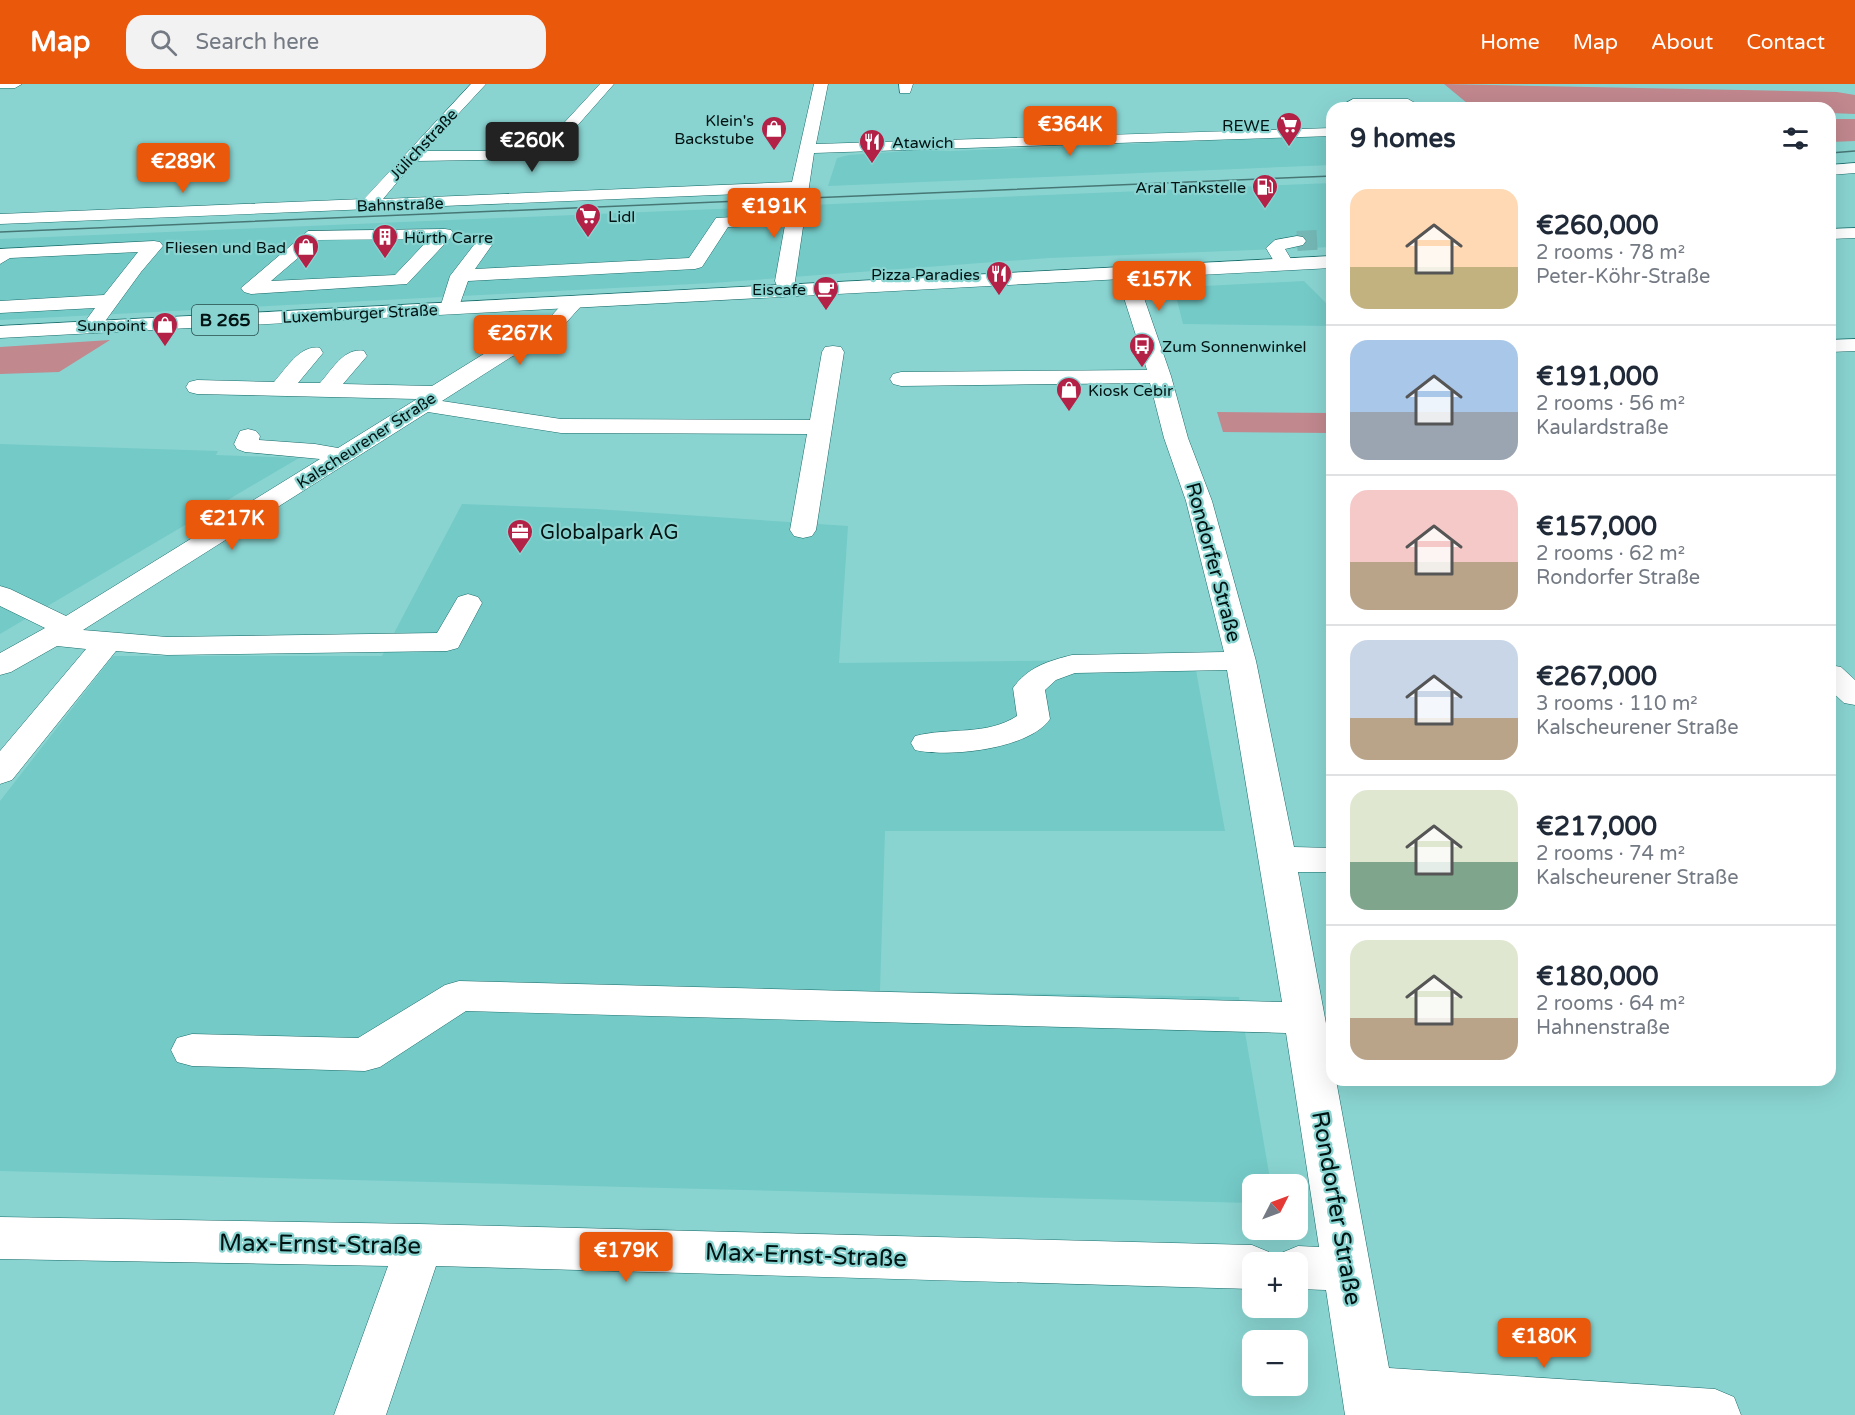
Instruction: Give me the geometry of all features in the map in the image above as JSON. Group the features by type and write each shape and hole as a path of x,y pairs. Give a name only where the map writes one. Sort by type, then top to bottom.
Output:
{"street":[{"path":"0,84 15,84"},
{"name":"Jülichstraße","path":"368,205 479,84"},
{"path":"411,156 542,156 607,84"},
{"path":"788,292 785,281 794,219 821,84"},
{"path":"1362,90 1374,102"},
{"path":"984,144 979,133 1051,130"},
{"path":"809,149 1326,132"},
{"path":"1204,135 1219,148"},
{"path":"1836,170 1855,168"},
{"name":"Bahnstraße","path":"0,219 801,187"},
{"path":"460,276 694,263 722,222 794,219"},
{"path":"1836,234 1855,233"},
{"path":"445,234 400,280 335,283 251,288 314,235 445,234"},
{"path":"1285,264 1275,248 1281,244 1297,241"},
{"path":"450,308 454,288 460,276 483,245"},
{"path":"4,268 5,253 154,246 135,267 111,302 90,327"},
{"name":"Luxemburger Straße","path":"0,332 450,308 573,304 872,285 1326,262"},
{"path":"113,268 135,267"},
{"name":"Rondorfer Straße","path":"1120,273 1134,298 1160,376 1176,438 1199,501 1241,661 1278,859 1370,1403"},
{"path":"322,315 335,283"},
{"path":"0,308 111,302"},
{"name":"Kalscheurener Straße","path":"0,666 60,632 503,352 548,331 573,304"},
{"path":"1836,346 1855,345"},
{"path":"803,530 833,352"},
{"path":"280,389 312,353"},
{"path":"326,390 356,356"},
{"path":"901,379 1160,376"},
{"path":"352,382 429,384 436,395"},
{"path":"197,387 436,395 561,426 821,428"},
{"path":"248,436 246,444 254,447 315,451 341,456"},
{"path":"0,595 60,632 108,641 167,646 447,642 468,603"},
{"path":"0,773 108,641"},
{"path":"927,743 1000,737 1020,730 1034,719 1029,688 1045,673 1072,664 1241,661"},
{"path":"1836,679 1855,696"},
{"path":"1278,859 1326,860"},
{"path":"192,1050 365,1055 459,996 1305,1017"},
{"name":"Max-Ernst-Straße","path":"0,1238 419,1245 1242,1267"},
{"path":"360,1415 419,1245"},
{"path":"1308,1268 1348,1269"},
{"path":"1370,1403 1715,1415"}],"shaded area":[{"path":"1444,84 1837,92 1855,95 1855,114 1836,113 1836,102 1466,102"},
{"path":"1836,119 1855,119 1855,141 1836,142"},
{"path":"1326,136 1326,165 828,186 837,158 849,155 923,150 951,151"},
{"path":"1326,183 1326,247 1049,258 712,283 0,320 0,239"},
{"path":"1304,281 1326,303 1326,326 1183,324 1177,300 1179,295 1204,286"},
{"path":"110,340 59,372 0,374 0,347"},
{"path":"1217,412 1326,413 1326,433 1223,432"},
{"path":"0,444 218,451 216,455 299,458 0,634"},
{"path":"462,504 596,509 848,526 839,663 1194,659 1225,831 885,831 880,991 1239,997 1269,1174 1242,1174 1242,1203 0,1171 0,801 113,656 382,656"}],"tunnel":[{"path":"1297,241 1326,239"}],"tram line":[{"path":"1836,153 1855,151"},
{"path":"0,232 1326,176"}],"place":[{"name":"REWE","path":"1289,148"},
{"name":"Klein's Backstube","path":"774,152"},
{"name":"Atawich","path":"872,165"},
{"name":"Aral Tankstelle","path":"1265,210"},
{"name":"Lidl","path":"588,239"},
{"name":"Hürth Carre","path":"385,260"},
{"name":"Fliesen und Bad","path":"306,270"},
{"name":"Pizza Paradies","path":"999,297"},
{"name":"Eiscafe","path":"826,312"},
{"name":"Sunpoint","path":"165,348"},
{"name":"Zum Sonnenwinkel","path":"1142,369"},
{"name":"Kiosk Cebir","path":"1069,413"},
{"name":"Globalpark AG","path":"520,555"}]}
